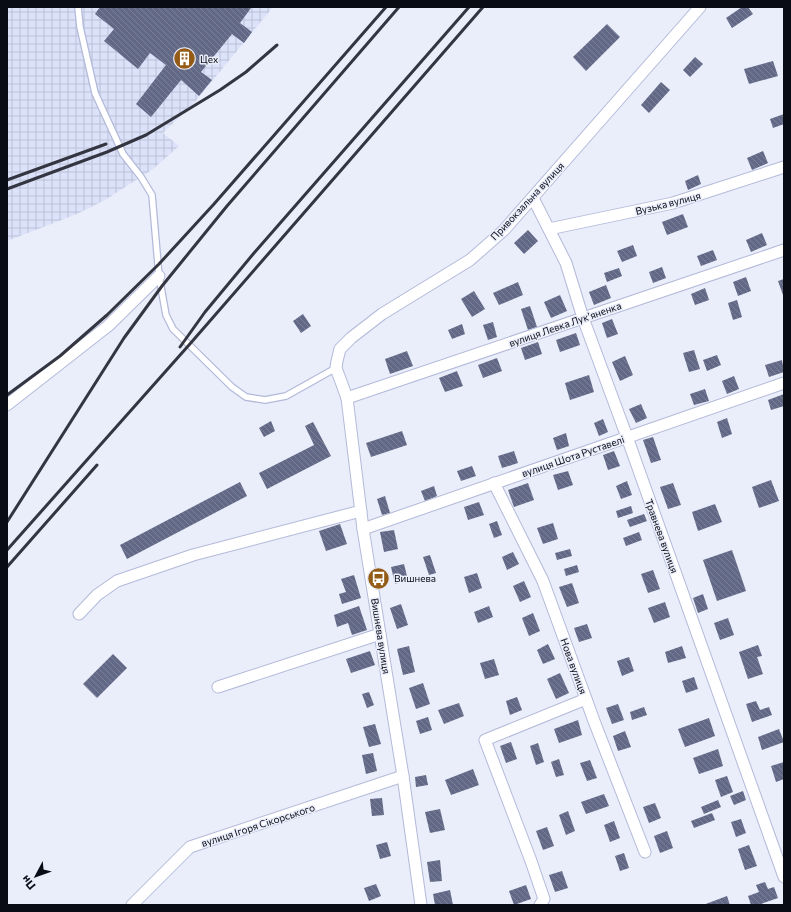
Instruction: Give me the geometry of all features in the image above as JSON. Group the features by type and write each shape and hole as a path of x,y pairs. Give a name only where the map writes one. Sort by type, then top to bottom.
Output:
{"street":[{"name":"Привокзальна вулиця","path":"336,368 340,349 351,338 382,314 470,260 504,230 620,96 700,7"},
{"name":"Вузька вулиця","path":"548,229 673,204 784,167"},
{"name":"Травнева вулиця","path":"533,198 566,263 583,318 784,877"},
{"name":"вулиця Левка Лукʼяненка","path":"346,398 784,250"},
{"path":"7,405 108,326 160,276"},
{"name":"Вишнева вулиця","path":"336,368 346,398 363,529 403,776 421,905"},
{"name":"вулиця Шота Руставелі","path":"363,529 784,383"},
{"name":"Нова вулиця","path":"494,484 543,581 586,699 645,852"},
{"path":"79,614 97,595 117,581 193,555 361,512"},
{"path":"218,687 380,634"},
{"path":"540,905 544,899 531,861 484,740 586,699"},
{"name":"вулиця Ігоря Сікорського","path":"132,905 190,847 403,776"}],"lane":[{"path":"78,7 81,34 95,93 123,154 141,177 152,195 160,276 166,315 173,329 232,387 246,397 265,400 286,396 336,368"}],"shaded area":[{"path":"7,7 273,7 194,103 163,133 179,146 153,169 105,200 77,214 7,241"}],"building":[{"name":"Цех","path":"100,7 250,7 251,8 240,23 252,32 244,43 232,34 201,72 212,80 199,96 181,80 151,117 136,104 166,65 150,53 138,69 104,41 114,29 95,14"},
{"path":"742,7 748,7 753,14 732,28 726,18"},
{"path":"607,24 620,37 586,71 573,57"},
{"path":"695,57 703,64 690,77 683,70"},
{"path":"773,61 778,76 749,84 744,69"},
{"path":"661,82 670,90 649,113 641,105"},
{"path":"784,114 784,124 773,128 770,119"},
{"path":"763,151 768,163 752,170 747,158"},
{"path":"698,175 701,184 688,190 685,181"},
{"path":"683,214 688,227 667,235 662,222"},
{"path":"528,230 538,241 524,254 514,243"},
{"path":"762,233 767,245 751,252 746,240"},
{"path":"633,245 637,256 622,262 617,251"},
{"path":"713,250 717,260 701,266 697,256"},
{"path":"662,267 666,278 653,283 649,272"},
{"path":"619,268 622,276 607,282 604,273"},
{"path":"746,277 751,291 738,296 733,282"},
{"path":"784,279 784,294 783,295 778,281"},
{"path":"518,282 523,295 499,305 493,293"},
{"path":"606,285 611,298 594,305 589,292"},
{"path":"705,288 709,300 695,305 691,294"},
{"path":"474,291 485,309 472,317 461,299"},
{"path":"560,295 567,311 551,318 544,302"},
{"path":"737,300 742,317 733,320 728,303"},
{"path":"530,306 537,327 528,330 521,309"},
{"path":"303,314 311,326 301,333 293,321"},
{"path":"612,319 618,334 607,338 602,323"},
{"path":"493,322 497,337 488,340 483,325"},
{"path":"462,324 465,334 452,339 448,330"},
{"path":"576,333 580,345 560,352 556,340"},
{"path":"538,342 542,354 525,360 521,348"},
{"path":"694,350 700,369 689,372 683,353"},
{"path":"407,351 413,366 390,374 385,359"},
{"path":"717,355 721,365 707,371 703,360"},
{"path":"625,356 633,375 620,381 612,362"},
{"path":"497,358 502,371 483,378 478,365"},
{"path":"782,360 784,372 769,377 765,365"},
{"path":"457,371 463,386 445,392 439,378"},
{"path":"589,375 594,392 570,400 565,383"},
{"path":"734,376 739,389 727,394 722,381"},
{"path":"705,389 709,401 694,405 690,394"},
{"path":"784,394 784,406 771,410 768,400"},
{"path":"641,404 647,418 636,423 629,409"},
{"path":"727,418 732,434 722,438 717,422"},
{"path":"603,419 608,432 599,436 594,423"},
{"path":"271,421 275,431 264,437 259,428"},
{"path":"313,422 331,456 267,489 259,473 314,445 305,426"},
{"path":"402,431 407,445 371,457 366,443"},
{"path":"566,433 569,446 557,450 553,438"},
{"path":"653,437 661,460 651,463 643,440"},
{"path":"514,451 518,463 502,468 498,456"},
{"path":"614,451 620,466 608,470 603,455"},
{"path":"472,466 476,476 461,481 457,471"},
{"path":"568,471 573,485 558,490 553,475"},
{"path":"771,480 779,501 759,508 752,487"},
{"path":"627,481 632,495 621,499 616,486"},
{"path":"240,482 247,496 127,559 120,545"},
{"path":"528,483 534,500 514,507 508,490"},
{"path":"673,483 681,505 668,509 660,487"},
{"path":"434,486 437,496 425,501 421,491"},
{"path":"385,496 390,513 382,515 377,499"},
{"path":"479,502 484,515 468,520 464,507"},
{"path":"715,504 722,522 698,531 692,512"},
{"path":"631,506 633,513 618,518 616,511"},
{"path":"644,514 647,521 630,527 627,520"},
{"path":"497,521 502,535 494,538 489,524"},
{"path":"553,523 558,539 543,544 537,528"},
{"path":"340,524 347,544 326,551 319,531"},
{"path":"394,530 398,549 384,552 380,532"},
{"path":"639,532 642,540 626,546 623,538"},
{"path":"570,549 572,556 557,560 555,553"},
{"path":"732,550 746,591 717,601 703,560"},
{"path":"513,552 519,564 507,570 502,557"},
{"path":"430,555 436,573 429,575 423,557"},
{"path":"404,564 408,580 395,584 391,567"},
{"path":"577,565 579,572 566,576 564,569"},
{"path":"653,570 660,589 648,593 641,574"},
{"path":"477,573 482,588 469,593 464,577"},
{"path":"354,575 361,598 342,604 339,594 346,592 341,579"},
{"path":"524,581 531,597 520,602 513,586"},
{"path":"572,583 579,603 567,607 559,587"},
{"path":"703,594 708,609 698,613 693,598"},
{"path":"665,602 670,617 654,623 648,608"},
{"path":"401,604 408,625 397,629 390,608"},
{"path":"359,606 367,630 352,635 348,623 337,627 334,615"},
{"path":"489,606 493,617 478,623 474,612"},
{"path":"533,613 540,631 529,636 522,618"},
{"path":"728,618 734,635 720,640 714,623"},
{"path":"587,624 592,638 579,642 574,628"},
{"path":"548,644 555,659 543,664 537,650"},
{"path":"758,645 762,656 757,657 763,674 748,679 739,652"},
{"path":"409,646 415,672 403,675 397,649"},
{"path":"682,646 686,658 668,663 665,652"},
{"path":"370,651 375,665 351,673 346,659"},
{"path":"113,654 127,668 97,698 83,684"},
{"path":"629,657 634,671 622,676 617,661"},
{"path":"494,659 499,675 485,679 480,663"},
{"path":"560,673 569,693 556,699 547,679"},
{"path":"694,677 698,689 686,693 682,681"},
{"path":"423,683 430,704 416,709 409,688"},
{"path":"369,692 374,705 367,708 362,694"},
{"path":"517,697 522,710 510,715 506,701"},
{"path":"756,701 760,710 769,707 772,715 752,722 746,704"},
{"path":"459,703 464,716 444,724 438,710"},
{"path":"618,704 624,720 612,724 606,708"},
{"path":"644,707 647,715 632,720 630,712"},
{"path":"428,717 432,730 420,734 416,721"},
{"path":"709,718 715,736 685,747 678,729"},
{"path":"578,720 582,735 559,743 554,729"},
{"path":"375,724 381,744 369,747 363,727"},
{"path":"779,729 784,742 762,750 758,737"},
{"path":"625,731 631,747 618,751 613,736"},
{"path":"511,742 517,759 506,763 500,746"},
{"path":"538,743 544,762 536,765 530,746"},
{"path":"718,749 723,766 699,774 693,758"},
{"path":"373,753 377,771 366,774 362,755"},
{"path":"559,759 564,775 556,777 551,762"},
{"path":"590,760 597,778 587,781 580,763"},
{"path":"784,762 784,779 776,782 771,766"},
{"path":"473,769 479,785 451,795 445,780"},
{"path":"426,775 428,785 416,787 415,777"},
{"path":"727,776 733,792 721,797 715,780"},
{"path":"743,791 746,800 734,805 730,796"},
{"path":"604,794 609,806 586,814 581,802"},
{"path":"382,798 384,815 372,816 370,799"},
{"path":"718,800 721,807 704,814 701,807"},
{"path":"655,803 661,818 649,823 643,807"},
{"path":"440,809 445,830 430,833 425,812"},
{"path":"568,811 575,831 566,835 559,815"},
{"path":"712,813 715,820 694,828 691,821"},
{"path":"741,819 746,833 736,837 731,822"},
{"path":"614,821 620,838 610,842 604,825"},
{"path":"547,827 554,846 543,850 536,831"},
{"path":"667,831 673,848 660,853 654,836"},
{"path":"387,842 391,856 380,859 376,845"},
{"path":"749,845 757,866 745,870 738,849"},
{"path":"624,853 629,868 620,871 615,856"},
{"path":"440,860 442,881 430,882 427,862"},
{"path":"562,871 568,888 555,892 549,875"},
{"path":"765,882 768,889 774,887 778,898 758,905 751,905 748,896 759,892 756,885"},
{"path":"376,884 381,896 369,901 364,888"},
{"path":"526,885 531,899 514,905 509,891"},
{"path":"450,890 453,905 435,905 433,894"},
{"path":"727,896 730,905 703,905"}],"railway":[{"path":"7,395 60,356 107,315 159,264 214,204 386,7"},
{"path":"7,522 124,338 162,286 227,206 399,7"},
{"path":"180,347 205,312 254,253 469,7"},
{"path":"7,550 189,345 483,7"},
{"path":"7,189 107,152 146,135 220,90 246,72 277,45"},
{"path":"7,180 106,144"},
{"path":"7,567 97,465"}],"place":[{"name":"Цех","path":"185,59"},
{"name":"Вишнева","path":"378,578"}]}
